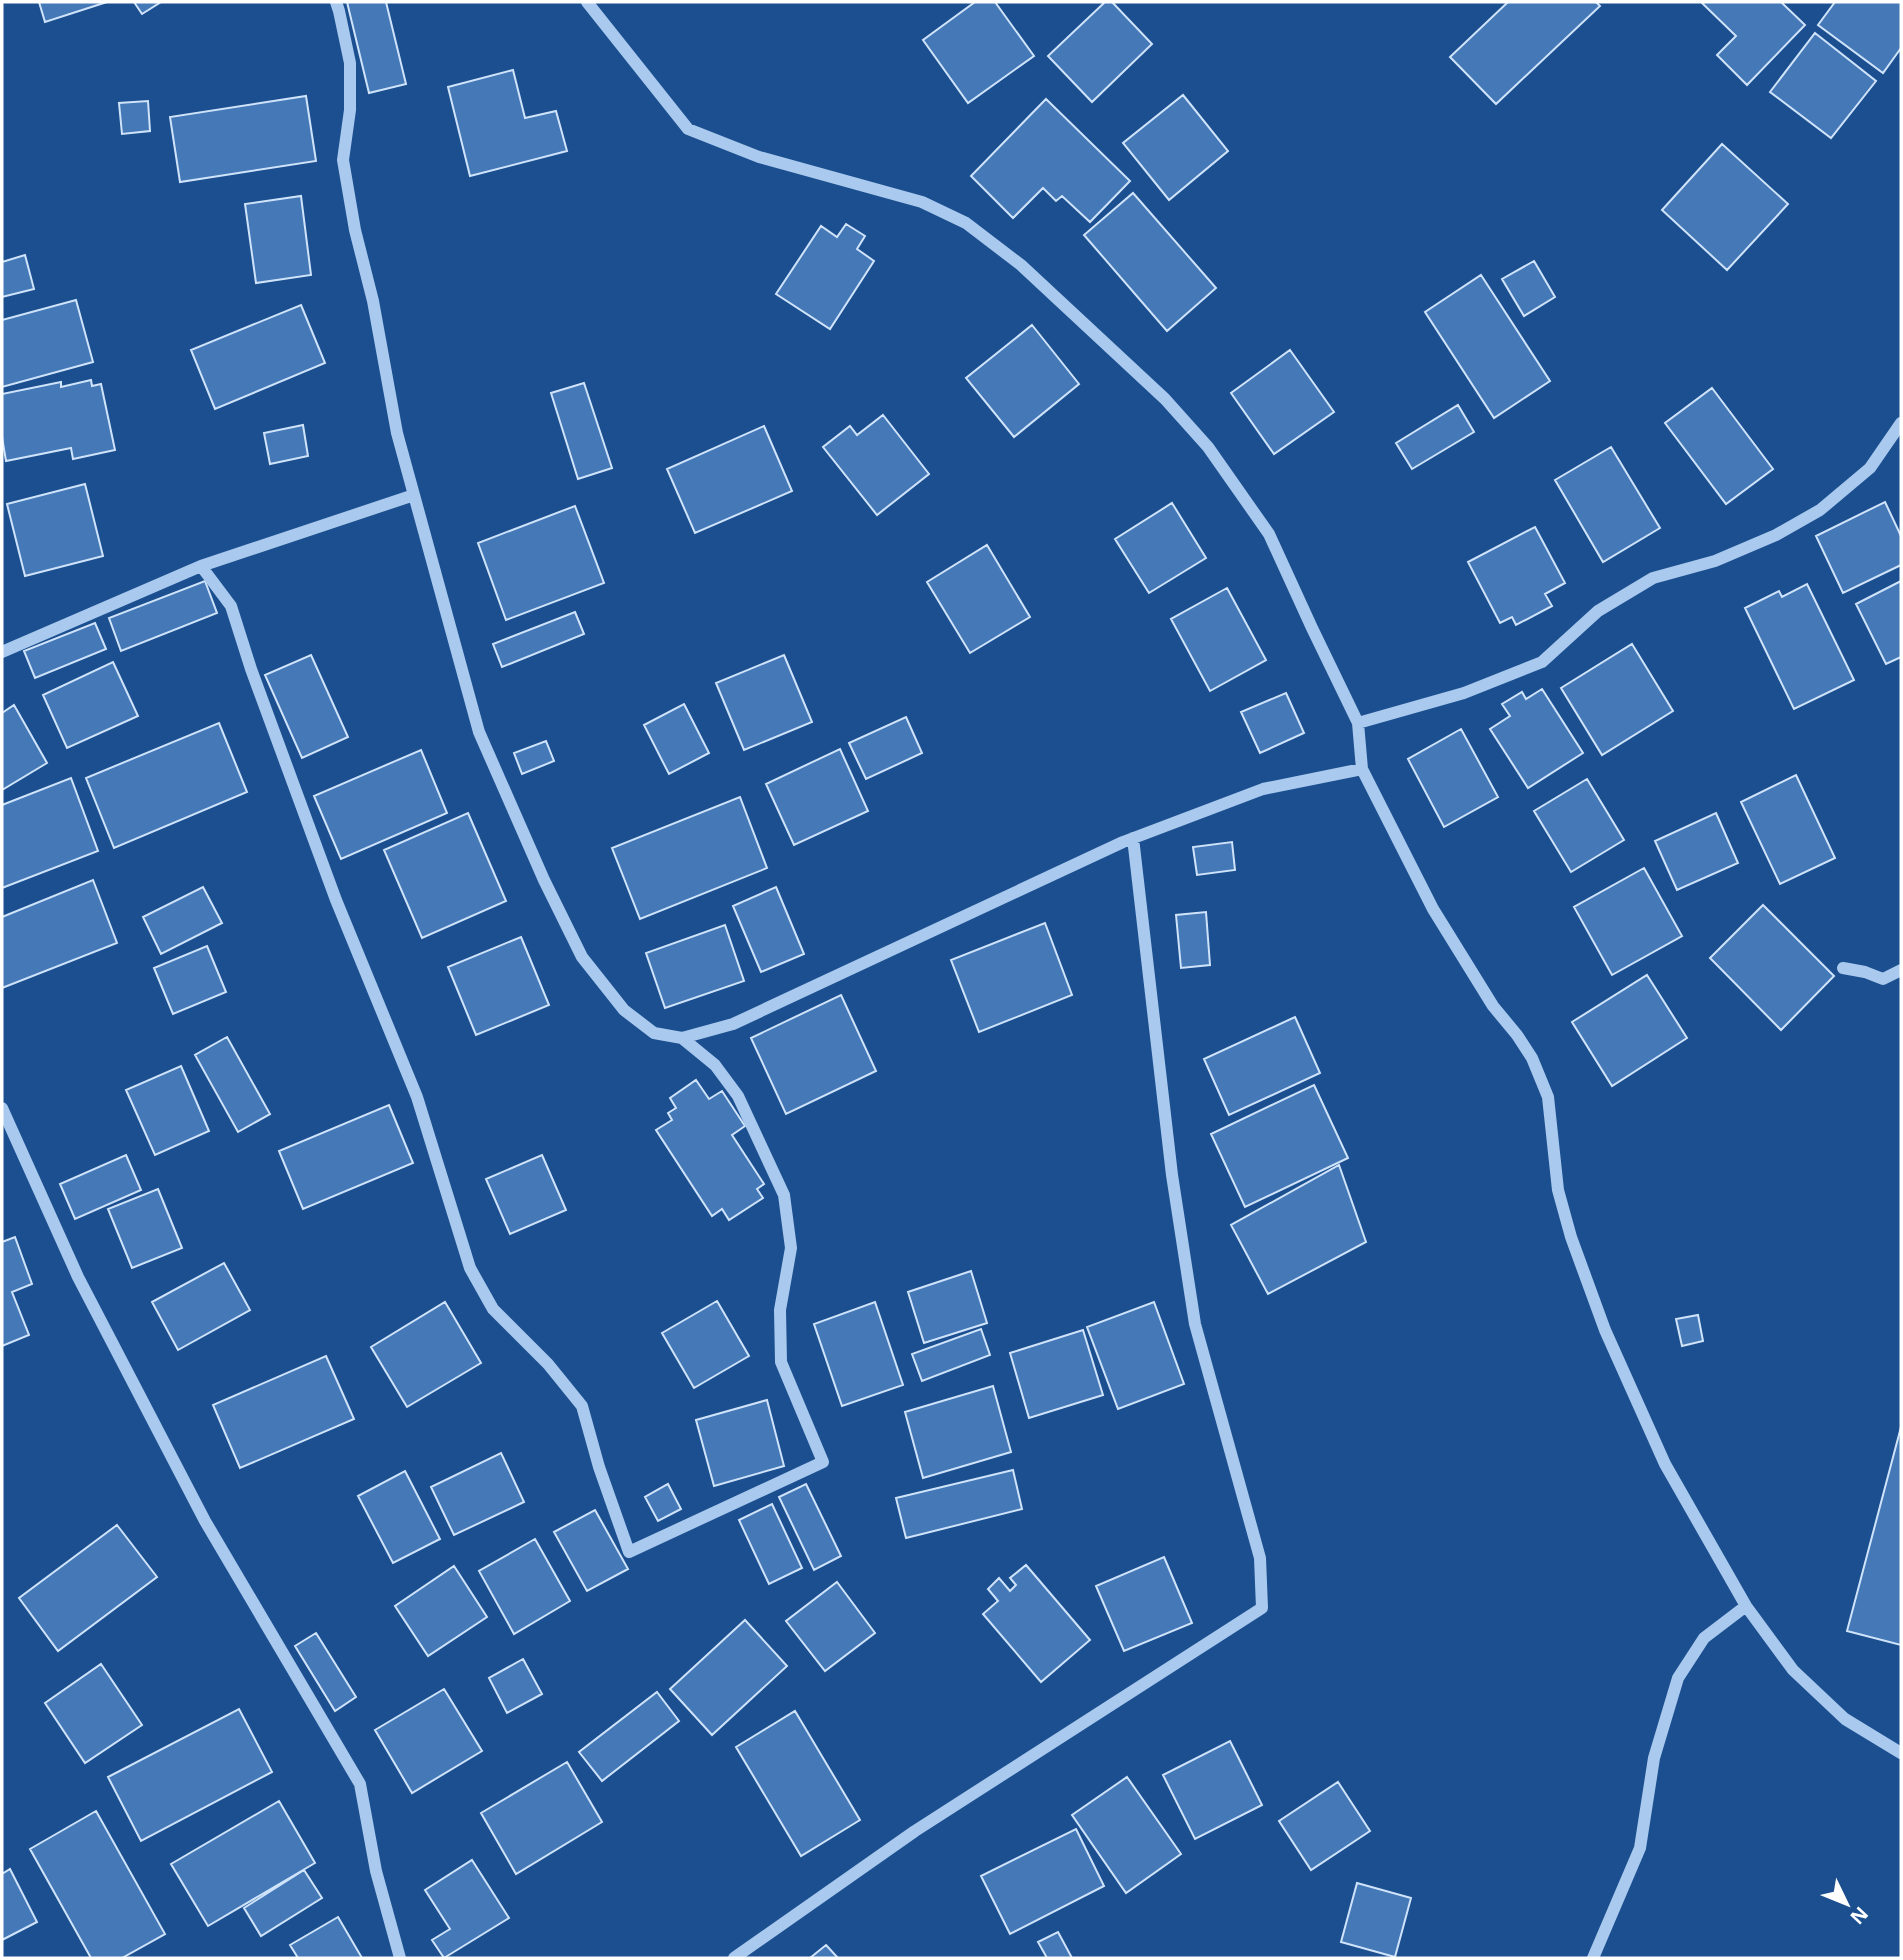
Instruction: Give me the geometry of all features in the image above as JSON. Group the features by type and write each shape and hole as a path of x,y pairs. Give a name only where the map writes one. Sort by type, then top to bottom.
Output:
{"street":[{"path":"335,2 350,63 350,110 343,159 355,230 373,301 397,433 479,732 544,880 582,957 624,1010 654,1034 682,1038 733,1024 1133,838 1263,789 1362,769"},
{"path":"587,2 688,129 760,157 922,202 966,223 1021,265 1165,399 1208,447 1269,534 1358,723 1362,769 1433,909 1493,1006 1532,1058 1548,1097 1558,1190 1571,1237 1605,1330 1665,1464 1746,1606 1793,1670 1845,1719 1901,1753"},
{"path":"1358,723 1464,693 1542,662 1598,611 1653,578 1715,561 1776,535 1820,510 1870,468 1901,423"},
{"path":"2,652 201,566 414,495"},
{"path":"201,566 231,606 251,669 336,900 417,1097 470,1268 493,1309 548,1364 582,1406 599,1467 629,1552 822,1462 781,1362 780,1310 791,1248 784,1195 738,1096 715,1065 682,1038"},
{"path":"734,1958 915,1831 1262,1608 1260,1558 1195,1324 1172,1175 1133,838"},
{"path":"1843,968 1883,979 1901,970"},
{"path":"2,1108 78,1277 198,1508 360,1784 376,1871 400,1958"},
{"path":"1593,1958 1640,1849 1654,1758 1678,1678 1704,1638 1746,1606"}],"building":[{"path":"39,2 107,2 45,22"},
{"path":"134,2 161,2 142,14"},
{"path":"347,2 386,2 406,84 369,93"},
{"path":"975,2 995,2 1034,56 968,103 923,40"},
{"path":"1105,2 1112,2 1152,44 1092,102 1048,56"},
{"path":"1508,2 1596,2 1600,6 1496,104 1450,57"},
{"path":"1781,2 1805,25 1747,85 1717,55 1736,36 1702,3"},
{"path":"1835,2 1901,2 1901,48 1883,73 1818,25"},
{"path":"1815,33 1876,81 1831,138 1770,92"},
{"path":"513,70 525,118 556,111 567,151 470,176 448,87"},
{"path":"1183,95 1228,151 1169,200 1123,143"},
{"path":"306,96 316,161 180,182 170,117"},
{"path":"1046,99 1130,181 1090,222 1062,196 1056,201 1043,188 1013,218 971,176"},
{"path":"148,101 150,131 122,134 119,103"},
{"path":"1722,144 1788,204 1727,270 1662,210"},
{"path":"1133,193 1216,288 1167,331 1084,235"},
{"path":"301,196 311,275 256,283 245,204"},
{"path":"846,224 865,236 857,249 874,261 830,329 776,294 821,226 837,237"},
{"path":"25,255 34,289 2,297 2,262"},
{"path":"1534,261 1555,297 1524,316 1502,279"},
{"path":"1481,275 1550,381 1494,418 1425,312"},
{"path":"76,300 93,362 2,387 2,320"},
{"path":"301,305 325,363 215,409 191,350"},
{"path":"1032,325 1079,384 1014,437 966,378"},
{"path":"1290,350 1334,412 1274,454 1231,393"},
{"path":"91,380 92,386 101,384 115,450 73,459 71,448 6,461 2,437 2,394 61,382 61,387"},
{"path":"584,383 612,468 578,479 551,393"},
{"path":"1712,388 1773,469 1726,504 1665,423"},
{"path":"1458,405 1474,432 1412,469 1396,443"},
{"path":"883,415 929,474 877,515 823,447 850,426 857,435"},
{"path":"303,425 308,456 270,464 264,433"},
{"path":"764,426 792,491 695,533 667,469"},
{"path":"1611,447 1660,528 1603,562 1555,480"},
{"path":"85,484 103,556 25,576 7,504"},
{"path":"1885,502 1901,536 1901,565 1843,593 1816,536"},
{"path":"1172,503 1206,558 1149,593 1115,539"},
{"path":"575,506 604,583 506,620 478,543"},
{"path":"1535,527 1565,583 1545,594 1552,606 1516,625 1512,617 1500,623 1468,562"},
{"path":"987,545 1030,617 970,653 927,582"},
{"path":"205,581 217,613 121,651 109,618"},
{"path":"1901,581 1901,657 1886,664 1856,604"},
{"path":"1807,584 1854,680 1794,709 1745,608 1779,591 1782,597"},
{"path":"1227,588 1266,660 1210,691 1171,619"},
{"path":"575,612 584,634 502,667 493,644"},
{"path":"95,623 106,649 35,678 24,651"},
{"path":"1632,644 1673,711 1602,755 1561,688"},
{"path":"311,655 348,737 302,758 265,675"},
{"path":"784,655 812,722 744,750 716,683"},
{"path":"113,662 138,716 67,748 43,695"},
{"path":"1542,689 1583,753 1528,788 1490,729 1510,716 1502,704 1522,692 1526,699"},
{"path":"1286,693 1304,733 1260,753 1241,712"},
{"path":"684,704 709,753 669,774 644,725"},
{"path":"14,705 47,763 2,790 2,713"},
{"path":"906,717 922,753 866,779 849,743"},
{"path":"219,723 247,792 114,848 86,778"},
{"path":"1461,729 1498,797 1444,827 1408,759"},
{"path":"546,741 554,761 522,774 514,753"},
{"path":"840,749 868,811 794,845 766,784"},
{"path":"421,750 447,813 341,859 314,796"},
{"path":"1796,775 1835,858 1780,884 1741,802"},
{"path":"71,778 98,851 2,888 2,805"},
{"path":"1587,779 1624,840 1571,872 1534,811"},
{"path":"740,797 767,868 640,919 612,848"},
{"path":"468,813 506,901 422,938 384,850"},
{"path":"1716,813 1738,863 1677,890 1655,841"},
{"path":"1232,842 1235,870 1197,875 1193,847"},
{"path":"1644,868 1682,936 1612,975 1574,907"},
{"path":"93,880 117,943 2,988 2,917"},
{"path":"203,887 222,923 161,954 143,917"},
{"path":"776,887 804,954 761,972 733,906"},
{"path":"1763,905 1834,976 1781,1030 1710,958"},
{"path":"1206,912 1210,965 1181,968 1176,915"},
{"path":"1045,923 1072,995 979,1032 951,960"},
{"path":"725,925 744,981 665,1008 646,953"},
{"path":"521,937 549,1005 476,1035 448,967"},
{"path":"207,946 226,992 173,1014 154,968"},
{"path":"1647,975 1687,1038 1612,1086 1572,1022"},
{"path":"841,995 876,1071 786,1114 751,1038"},
{"path":"1295,1017 1320,1073 1229,1115 1204,1059"},
{"path":"227,1037 270,1114 238,1132 195,1055"},
{"path":"181,1066 209,1131 155,1155 126,1090"},
{"path":"696,1080 709,1099 722,1091 745,1126 732,1135 764,1184 757,1189 763,1198 729,1220 722,1209 712,1216 656,1130 672,1120 668,1113 676,1108 670,1098"},
{"path":"1314,1085 1348,1158 1245,1207 1211,1134"},
{"path":"389,1105 413,1163 303,1209 279,1151"},
{"path":"126,1155 141,1190 75,1219 60,1184"},
{"path":"542,1155 566,1210 510,1234 486,1179"},
{"path":"1339,1165 1366,1242 1268,1294 1231,1225"},
{"path":"158,1189 182,1248 132,1268 108,1209"},
{"path":"15,1237 32,1284 12,1292 29,1335 2,1346 2,1242"},
{"path":"224,1263 250,1310 178,1350 152,1302"},
{"path":"971,1271 987,1323 924,1343 908,1292"},
{"path":"717,1301 749,1356 694,1388 662,1333"},
{"path":"445,1302 481,1363 407,1407 371,1347"},
{"path":"875,1302 903,1385 842,1406 814,1324"},
{"path":"1154,1302 1184,1384 1118,1409 1087,1327"},
{"path":"1698,1315 1703,1341 1682,1346 1676,1319"},
{"path":"981,1329 990,1355 922,1381 912,1354"},
{"path":"1083,1330 1103,1395 1029,1418 1010,1353"},
{"path":"326,1356 354,1419 240,1468 213,1405"},
{"path":"993,1386 1011,1452 923,1478 905,1412"},
{"path":"767,1400 784,1466 714,1486 696,1420"},
{"path":"1901,1427 1901,1645 1847,1631"},
{"path":"501,1453 524,1502 454,1535 431,1487"},
{"path":"1013,1470 1022,1509 906,1538 896,1498"},
{"path":"405,1471 440,1539 393,1563 358,1496"},
{"path":"668,1484 681,1509 658,1521 645,1497"},
{"path":"806,1484 841,1556 814,1570 779,1497"},
{"path":"772,1504 802,1568 769,1584 739,1520"},
{"path":"595,1510 628,1569 587,1591 554,1532"},
{"path":"117,1525 157,1577 58,1651 19,1598"},
{"path":"535,1539 570,1601 514,1634 479,1571"},
{"path":"1164,1557 1192,1623 1124,1651 1096,1586"},
{"path":"1026,1565 1090,1640 1041,1682 983,1614 998,1601 988,1589 999,1578 1010,1591 1016,1585 1010,1578"},
{"path":"454,1566 487,1617 428,1656 395,1606"},
{"path":"837,1582 875,1633 825,1671 786,1621"},
{"path":"745,1620 787,1666 712,1735 670,1689"},
{"path":"316,1633 356,1697 335,1711 295,1646"},
{"path":"523,1659 542,1694 507,1713 489,1678"},
{"path":"101,1664 142,1725 85,1763 45,1703"},
{"path":"444,1689 482,1751 412,1793 375,1730"},
{"path":"657,1692 679,1721 602,1781 579,1752"},
{"path":"239,1709 272,1772 141,1841 108,1777"},
{"path":"795,1711 860,1820 801,1856 736,1747"},
{"path":"1230,1741 1262,1805 1195,1839 1163,1775"},
{"path":"567,1762 602,1822 516,1874 481,1813"},
{"path":"1127,1777 1181,1854 1126,1893 1072,1815"},
{"path":"1338,1782 1370,1831 1311,1870 1279,1821"},
{"path":"279,1801 315,1863 208,1926 171,1864"},
{"path":"96,1811 165,1934 122,1958 91,1958 30,1849"},
{"path":"1076,1829 1104,1886 1010,1934 981,1876"},
{"path":"472,1860 509,1918 444,1958 432,1940 450,1929 425,1890"},
{"path":"10,1869 37,1922 2,1940 2,1874"},
{"path":"304,1870 322,1898 261,1936 244,1908"},
{"path":"1357,1883 1411,1898 1395,1957 1341,1942"},
{"path":"338,1917 362,1958 298,1958 290,1945"},
{"path":"1058,1932 1072,1958 1047,1958 1038,1942"},
{"path":"826,1945 838,1958 810,1958"}]}
